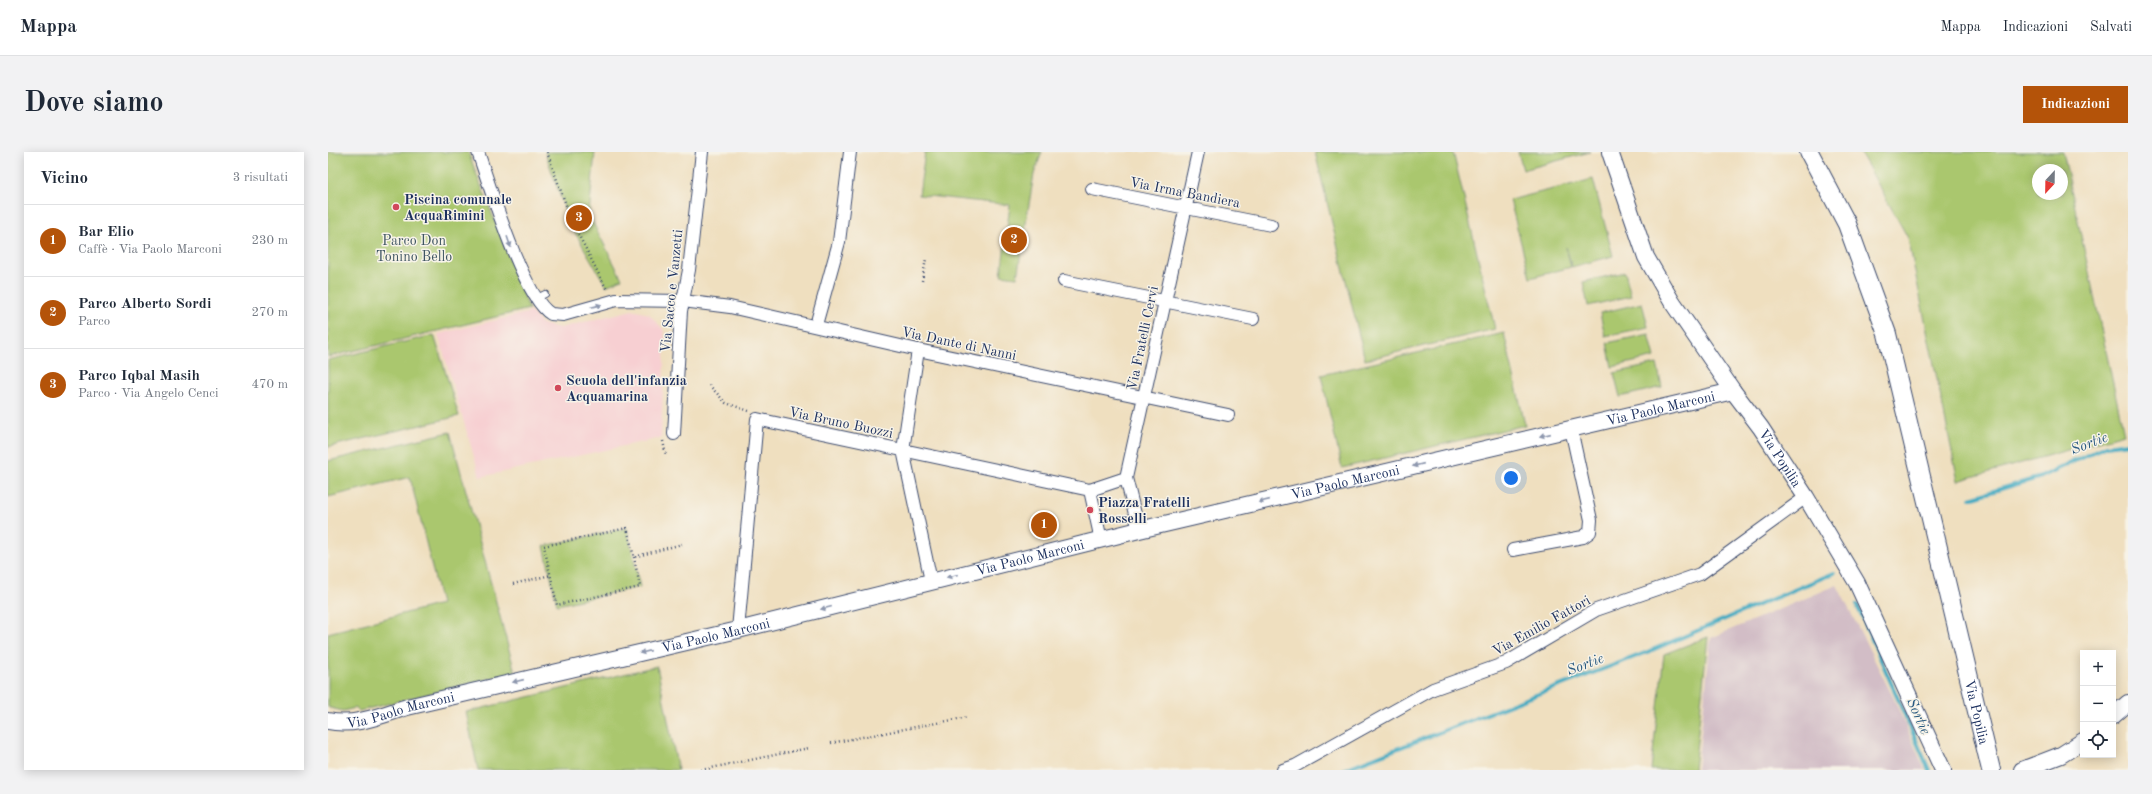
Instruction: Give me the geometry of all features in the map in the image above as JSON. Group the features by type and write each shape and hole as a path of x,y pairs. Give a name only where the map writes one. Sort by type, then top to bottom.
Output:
{"main road":[{"name":"Via Popilia","path":"1809,152 1847,224 1887,334 1991,770"}],"street":[{"name":"Via Dante di Nanni","path":"478,152 513,253 541,296 548,312 557,315 616,300 683,302 730,307 816,325 918,350 1228,415"},
{"name":"Via Sacco e Vanzetti","path":"669,436 681,311 689,270 702,152"},
{"path":"816,325 839,242 850,152"},
{"name":"Via Fratelli Cervi","path":"1139,530 1126,478 1187,208 1198,152"},
{"name":"Via Popilia","path":"1610,152 1646,257 1672,302 1732,391 1761,428 1806,497 1858,583 1942,770"},
{"name":"Via Irma Bandiera","path":"1092,189 1271,225"},
{"path":"1064,281 1165,300 1253,319"},
{"path":"918,350 903,450 931,581"},
{"name":"Via Paolo Marconi","path":"328,721 339,724 357,721 407,707 738,630 1139,530 1732,391"},
{"path":"738,630 757,419"},
{"name":"Via Bruno Buozzi","path":"757,419 1090,490"},
{"path":"1513,550 1583,537 1590,532 1591,520 1571,429"},
{"path":"1101,540 1090,490 1126,478"},
{"name":"Via Emilio Fattori","path":"1283,770 1295,766 1433,689 1506,663 1596,610 1700,574 1806,497"},
{"path":"2116,713 2128,703"},
{"path":"2022,770 2061,762 2080,744"}],"path":[{"path":"547,152 572,222 608,292"},
{"path":"922,281 926,259"},
{"path":"709,384 726,403 748,410 757,419"},
{"path":"666,455 669,436"},
{"path":"627,528 634,557 640,587 558,605 544,546 627,528"},
{"path":"634,557 682,544"},
{"path":"513,584 551,575"},
{"path":"831,743 968,717"},
{"path":"701,770 809,748"}],"shaded area":[{"name":"Scuola dell'infanzia Acquamarina","path":"632,310 649,314 663,329 665,338 661,438 480,477 438,334 531,312 542,324 560,328"},
{"path":"1837,585 1894,699 1925,770 1697,770 1711,638"}],"green space":[{"name":"Parco Don Tonino Bello","path":"328,152 468,152 529,309 328,357"},
{"path":"545,152 595,152 589,215 622,279 606,286 569,222"},
{"path":"925,152 1042,152 1034,174 1017,277 1001,275 1010,205 919,195"},
{"path":"1315,152 1453,152 1495,329 1365,360"},
{"path":"1518,152 1590,152 1523,170"},
{"path":"1860,152 2063,152 2066,164 2032,164 2032,200 2068,200 2068,175 2124,434 1958,481 1908,238"},
{"path":"1593,179 1613,256 1572,267 1566,247 1571,267 1530,278 1510,200"},
{"path":"1625,272 1631,296 1588,306 1583,282"},
{"path":"1642,303 1648,327 1605,336 1600,313"},
{"path":"1504,333 1525,425 1342,468 1321,375"},
{"path":"1649,334 1655,357 1612,367 1607,343"},
{"path":"434,335 459,416 328,447 328,360"},
{"path":"1657,364 1662,387 1620,397 1614,373"},
{"path":"450,432 515,672 359,711 355,708 343,711 330,708 328,707 328,633 441,604 410,477 328,497 328,461"},
{"path":"627,528 640,587 557,605 544,546"},
{"path":"1708,637 1694,770 1651,770 1664,654"},
{"path":"657,666 678,770 478,770 466,712"}],"waterway":[{"name":"Sortie","path":"1970,498 2041,477 2106,446 2128,443"},
{"name":"Sortie","path":"1342,770 1645,653 1834,573"},
{"name":"Sortie","path":"1857,605 1929,770"}],"place":[{"name":"Piscina comunale AcquaRimini","path":"396,207"},
{"name":"Parco Iqbal Masih","path":"579,218"},
{"name":"Parco Alberto Sordi","path":"1014,240"},
{"name":"Scuola dell'infanzia Acquamarina","path":"558,388"},
{"name":"Piazza Fratelli Rosselli","path":"1090,510"},
{"name":"Bar Elio","path":"1044,525"}]}
